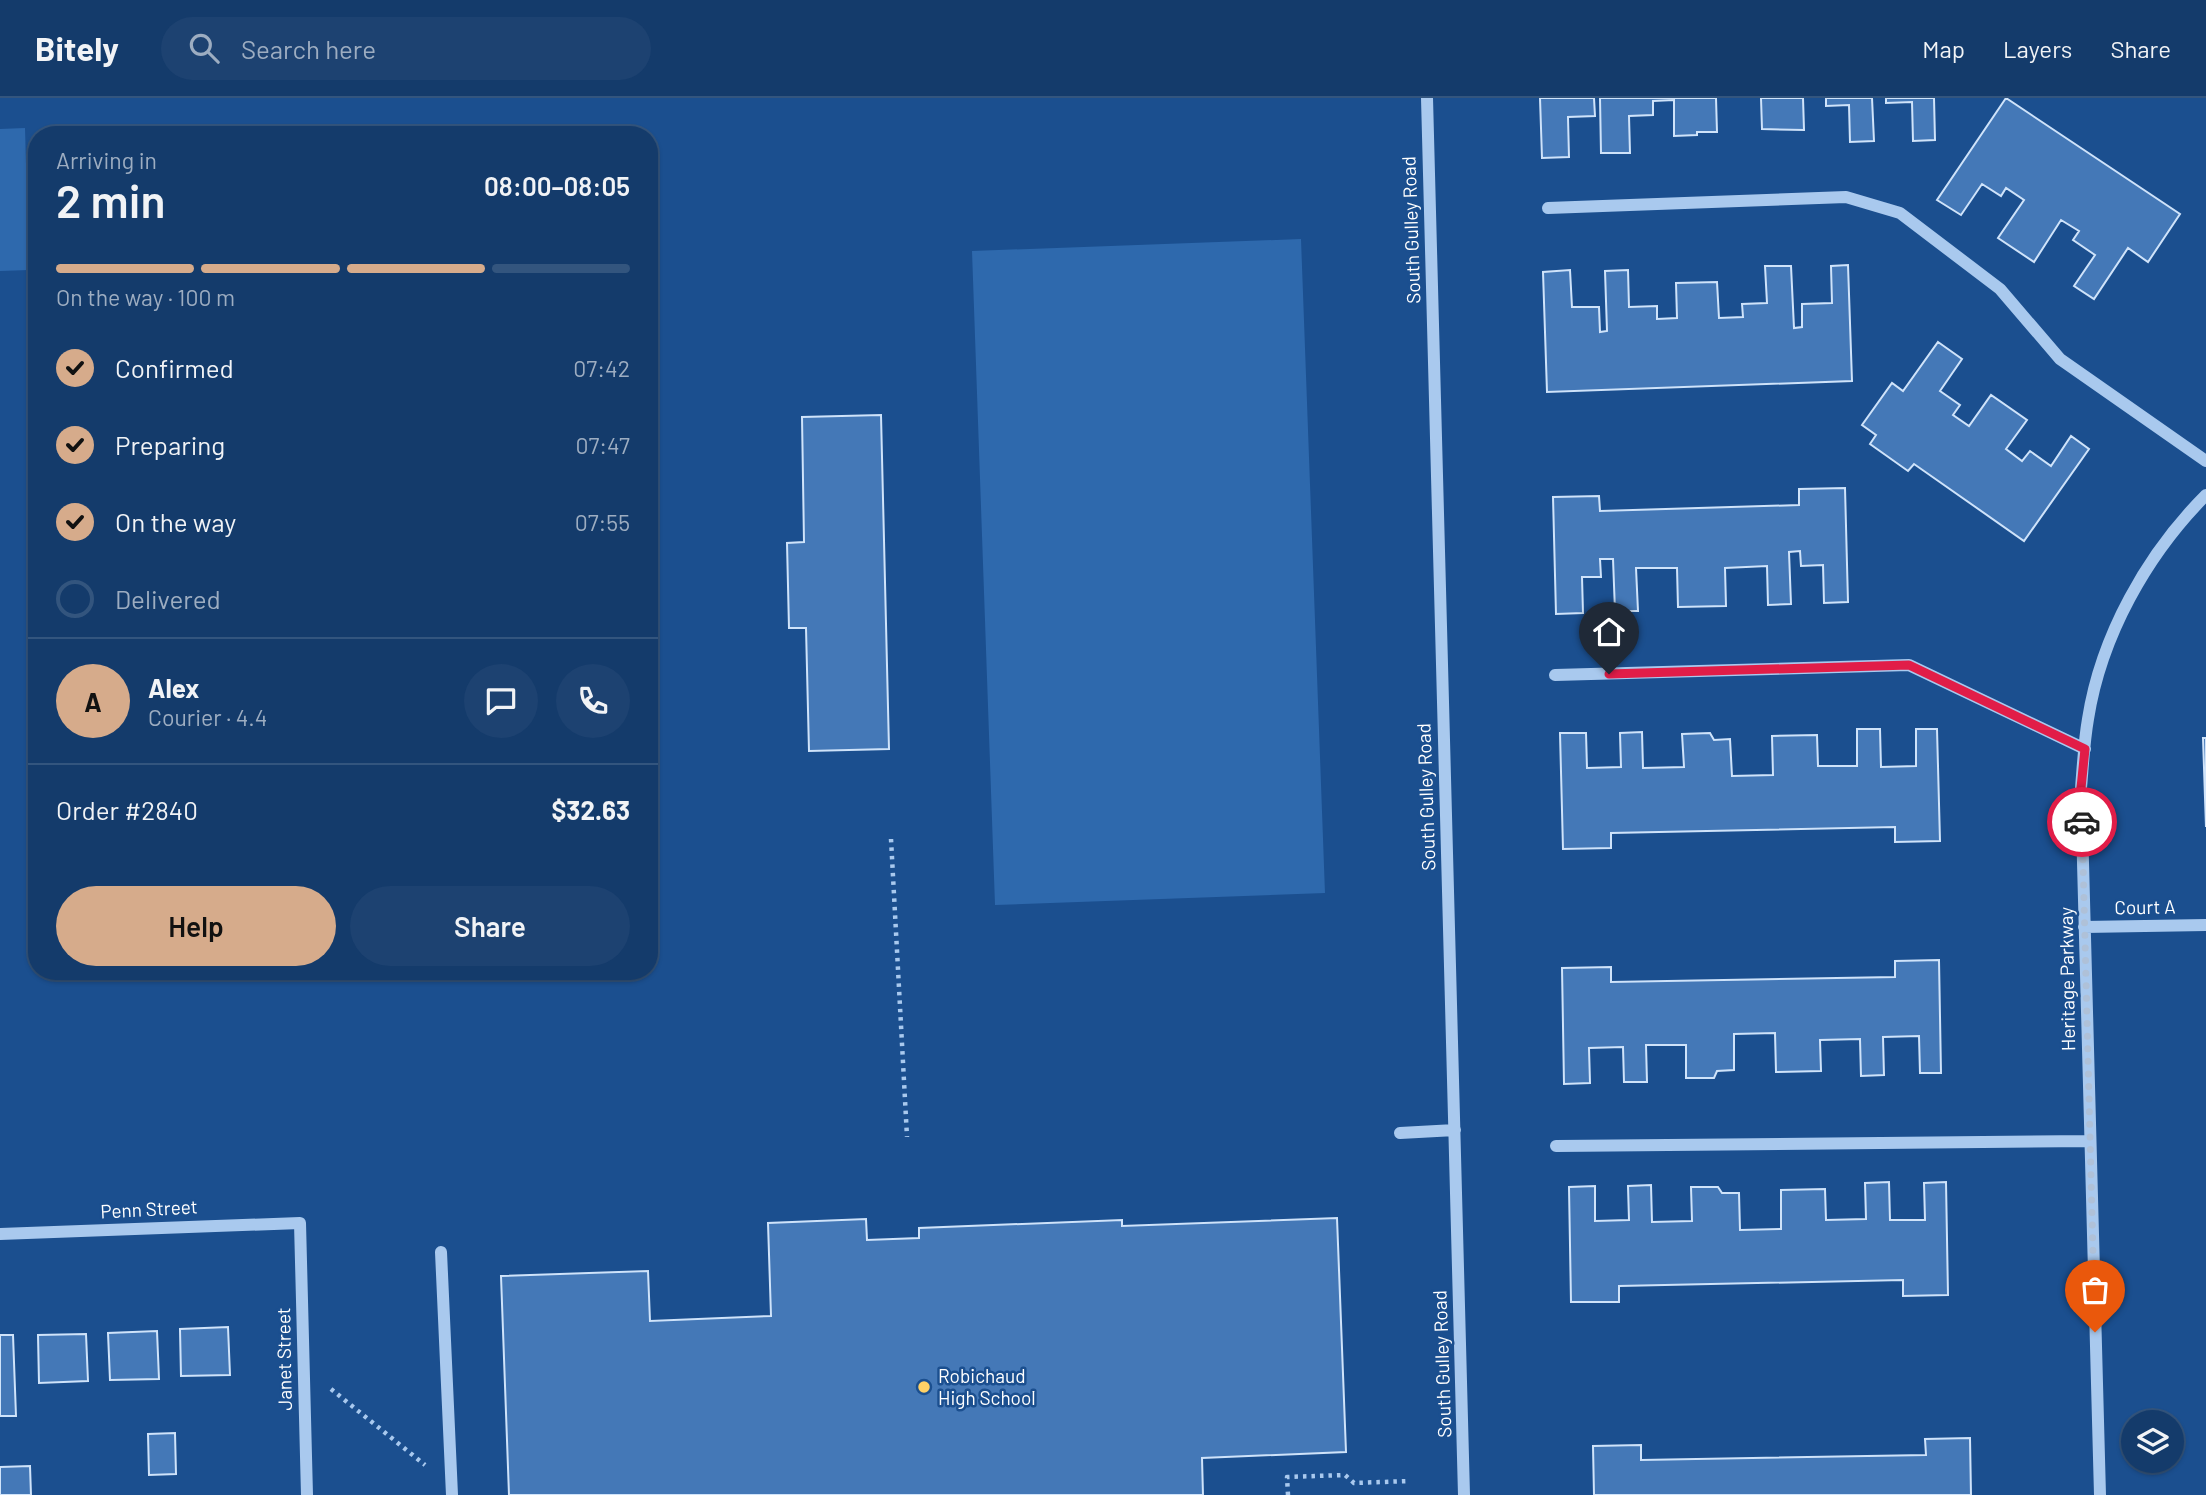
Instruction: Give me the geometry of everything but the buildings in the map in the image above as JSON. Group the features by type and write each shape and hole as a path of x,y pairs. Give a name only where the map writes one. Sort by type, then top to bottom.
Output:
{"street":[{"name":"South Gulley Road","path":"1427,98 1464,1495"},
{"path":"1548,208 1846,197 1900,213 2000,289 2060,359 2206,461"},
{"name":"Heritage Parkway","path":"2099,1495 2081,788 2088,718 2112,637 2130,599 2151,562 2183,519 2206,495"},
{"path":"1555,675 1909,665 2085,749"},
{"name":"Court A","path":"2084,927 2206,925"},
{"path":"1400,1133 1455,1130"},
{"path":"1556,1146 2090,1141"},
{"name":"Penn Street","path":"0,1234 300,1223"},
{"name":"Janet Street","path":"300,1223 307,1495"},
{"path":"441,1252 452,1495"}],"path":[{"path":"891,839 908,1136"},
{"path":"328,1387 428,1468"},
{"path":"1288,1495 1287,1478 1345,1475 1354,1483 1409,1481"}],"shaded area":[{"path":"25,128 28,270 0,271 0,129"},
{"path":"1301,239 1325,893 995,905 972,251"}],"way so far":[{"path":"2082,822 2095,1332"}],"place":[{"name":"Robichaud High School","path":"924,1387"}],"route":[{"path":"1609,674 1909,665 2085,749 2081,788 2082,822"}]}
